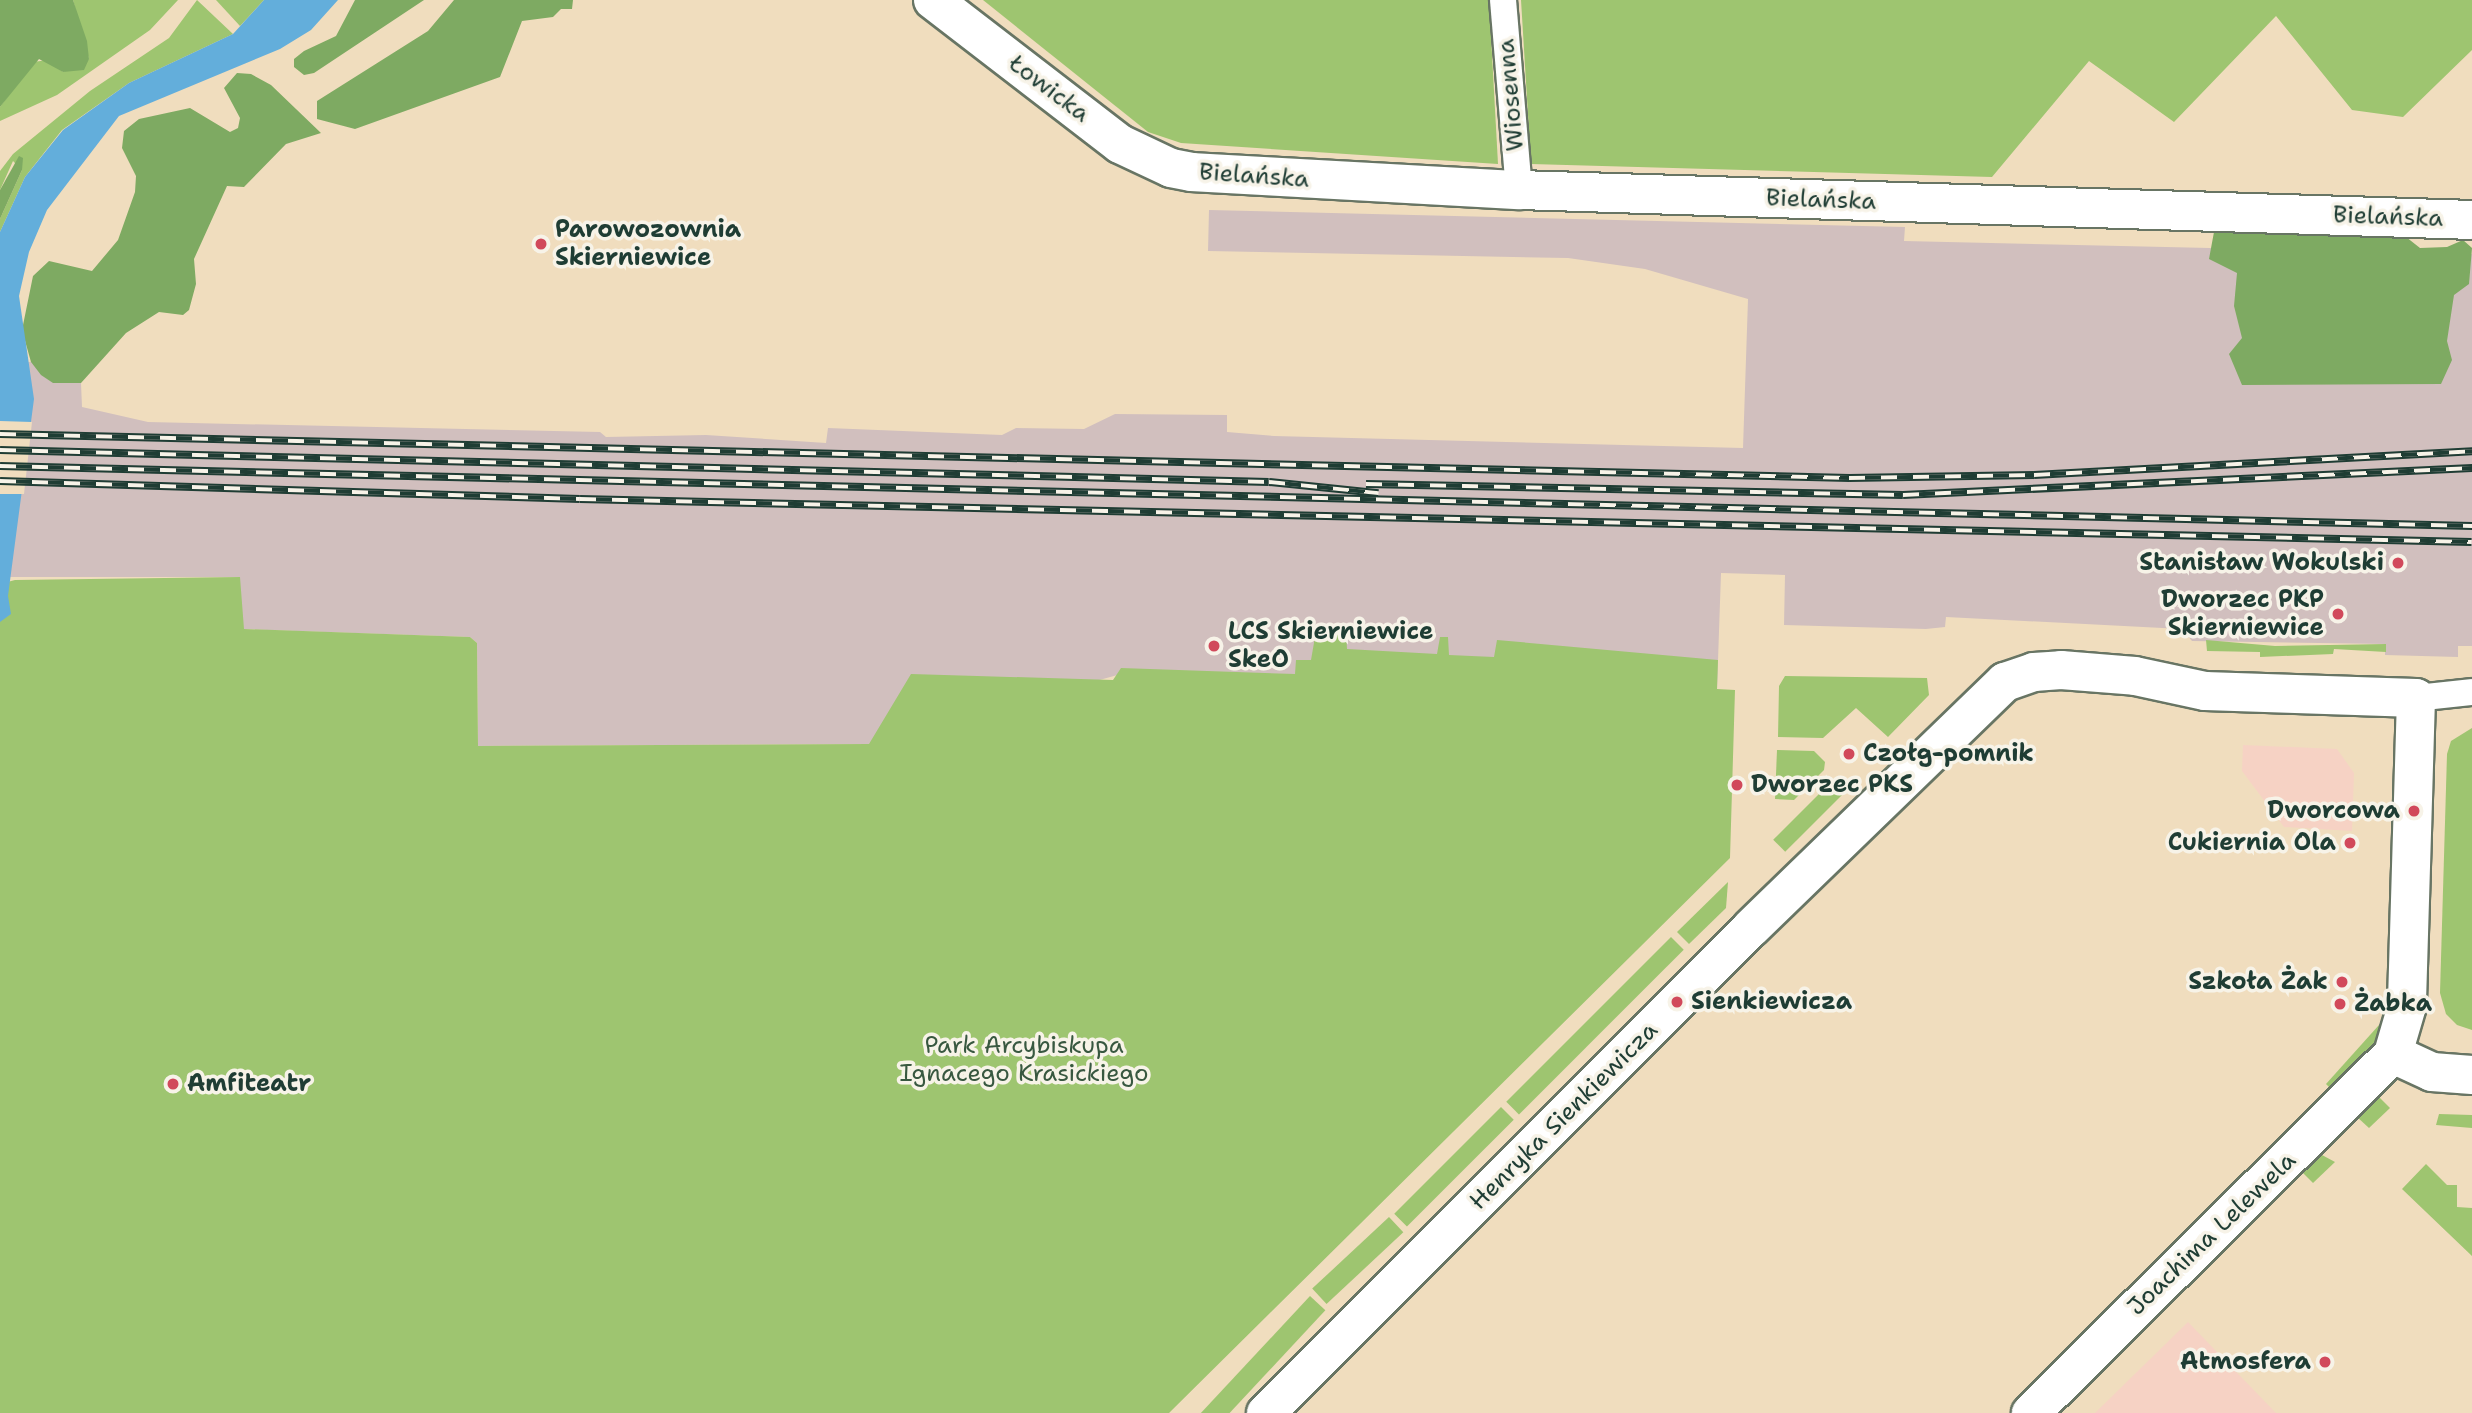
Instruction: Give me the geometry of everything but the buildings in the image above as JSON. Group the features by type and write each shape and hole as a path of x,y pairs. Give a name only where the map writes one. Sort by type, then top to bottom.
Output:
{"street":[{"name":"Łowicka","path":"933,0 1120,144 1171,168"},
{"name":"Wiosenna","path":"1503,0 1518,190"},
{"name":"Bielańska","path":"1171,168 1245,177 1518,190 2472,220"},
{"name":"Henryka Sienkiewicza","path":"1266,1413 1938,744 1987,696 2016,677 2061,670 2135,676 2205,691 2416,698"},
{"path":"2472,692 2416,698 2407,1006 2393,1054 2432,1072 2472,1075"},
{"name":"Joachima Lelewela","path":"2031,1413 2393,1054"}],"shaded area":[{"path":"1209,210 1905,227 1904,241 2472,254 2472,646 2458,646 2458,657 2385,655 2385,644 2192,641 2182,629 1946,617 1945,627 1926,629 1784,625 1785,575 1721,573 1717,690 1121,674 869,744 478,746 477,643 470,637 243,629 239,577 0,577 0,369 46,358 81,383 82,407 148,422 600,432 606,437 706,435 826,443 828,428 1002,435 1016,428 1084,429 1115,414 1227,415 1227,432 1274,436 1743,448 1748,299 1645,269 1568,258 1208,251"},
{"path":"2243,745 2337,749 2354,773 2352,831 2284,827 2242,771"},
{"path":"2188,1322 2276,1413 2095,1413"}],"green space":[{"path":"0,0 73,0 87,41 89,59 84,70 63,72 39,59 0,107"},
{"path":"73,0 178,0 150,30 57,95 0,121 0,107 33,62 48,60 63,72 89,59"},
{"path":"197,0 233,34 129,83 62,130 25,177 0,232 0,219 22,170 13,161 0,190 0,171 13,154 90,91 169,38"},
{"path":"216,0 264,0 240,26"},
{"path":"355,0 424,0 314,73 304,75 294,67 294,59 304,51 336,36"},
{"path":"454,0 573,0 572,9 561,9 553,17 522,21 500,77 355,129 317,119 317,101 428,31"},
{"path":"983,0 1489,0 1498,164 1181,143 1148,132"},
{"path":"1521,0 2472,0 2472,50 2403,117 2352,110 2276,16 2174,122 2089,61 1992,177 1531,164"},
{"path":"237,73 251,74 271,85 321,133 286,144 244,187 227,186 194,259 196,284 189,310 183,315 159,312 126,333 81,383 53,383 41,375 31,362 22,330 33,276 49,261 92,271 118,240 135,192 136,176 122,148 124,131 139,119 190,108 230,132 238,128 240,118 224,88"},
{"path":"19,156 23,158 22,170 0,219 0,190"},
{"path":"2259,227 2401,233 2420,248 2447,247 2463,240 2472,248 2469,284 2454,295 2447,341 2452,360 2441,384 2242,385 2229,354 2242,338 2234,306 2237,273 2209,259 2214,232"},
{"name":"Park Arcybiskupa Ignacego Krasickiego","path":"240,577 244,629 470,637 477,643 478,746 869,744 911,674 1113,680 1121,668 1295,674 1296,660 1311,660 1315,637 1326,630 1346,631 1347,649 1437,654 1440,637 1448,637 1449,655 1494,657 1497,640 1718,660 1717,689 1735,690 1730,858 1169,1413 0,1413 0,584 15,580"},
{"path":"2206,640 2275,646 2386,644 2386,652 2334,649 2333,654 2260,657 2260,652 2207,651"},
{"path":"1785,676 1927,678 1929,695 1888,737 1856,708 1823,738 1778,737 1779,686"},
{"path":"2472,728 2472,1030 2457,1025 2446,1014 2440,993 2447,754 2451,741"},
{"path":"1777,750 1814,751 1825,762 1824,770 1794,800 1775,799"},
{"path":"1834,779 1846,791 1785,852 1773,840"},
{"path":"1728,882 1726,908 1689,944 1677,932"},
{"path":"1671,937 1684,950 1519,1114 1506,1102"},
{"path":"2388,1015 2378,1043 2334,1092 2326,1084"},
{"path":"2379,1097 2390,1108 2369,1128 2356,1116"},
{"path":"1501,1107 1514,1120 1407,1227 1394,1214"},
{"path":"2439,1114 2472,1115 2472,1128 2436,1125"},
{"path":"2322,1155 2335,1162 2313,1183 2300,1170"},
{"path":"2426,1164 2447,1185 2457,1185 2457,1207 2472,1208 2472,1256 2402,1189"},
{"path":"1389,1217 1403,1232 1327,1304 1312,1289"},
{"path":"1310,1296 1325,1310 1230,1413 1201,1413"}],"water":[{"path":"264,0 338,0 311,30 280,49 119,116 47,210 29,252 19,296 34,399 8,596 11,614 0,622 0,232 25,177 63,130 129,83 233,34"}],"pier":[{"path":"0,421 32,422 24,494 0,494"}],"railway":[{"path":"0,434 1849,478 2034,475 2472,451"},
{"path":"0,450 1269,482 1378,493"},
{"path":"0,466 2472,526"},
{"path":"1366,484 1903,495 2472,468"},
{"path":"0,481 580,499 2472,542"}],"place":[{"name":"Parowozownia Skierniewice","path":"541,244"},
{"name":"Stanisław Wokulski","path":"2398,563"},
{"name":"Dworzec PKP Skierniewice","path":"2338,614"},
{"name":"LCS Skierniewice SkeO","path":"1214,646"},
{"name":"Czołg-pomnik","path":"1849,754"},
{"name":"Dworzec PKS","path":"1737,785"},
{"name":"Dworcowa","path":"2414,811"},
{"name":"Cukiernia Ola","path":"2350,843"},
{"name":"Szkoła Żak","path":"2342,982"},
{"name":"Sienkiewicza","path":"1677,1002"},
{"name":"Żabka","path":"2340,1004"},
{"name":"Amfiteatr","path":"173,1084"},
{"name":"Atmosfera","path":"2325,1362"}]}
